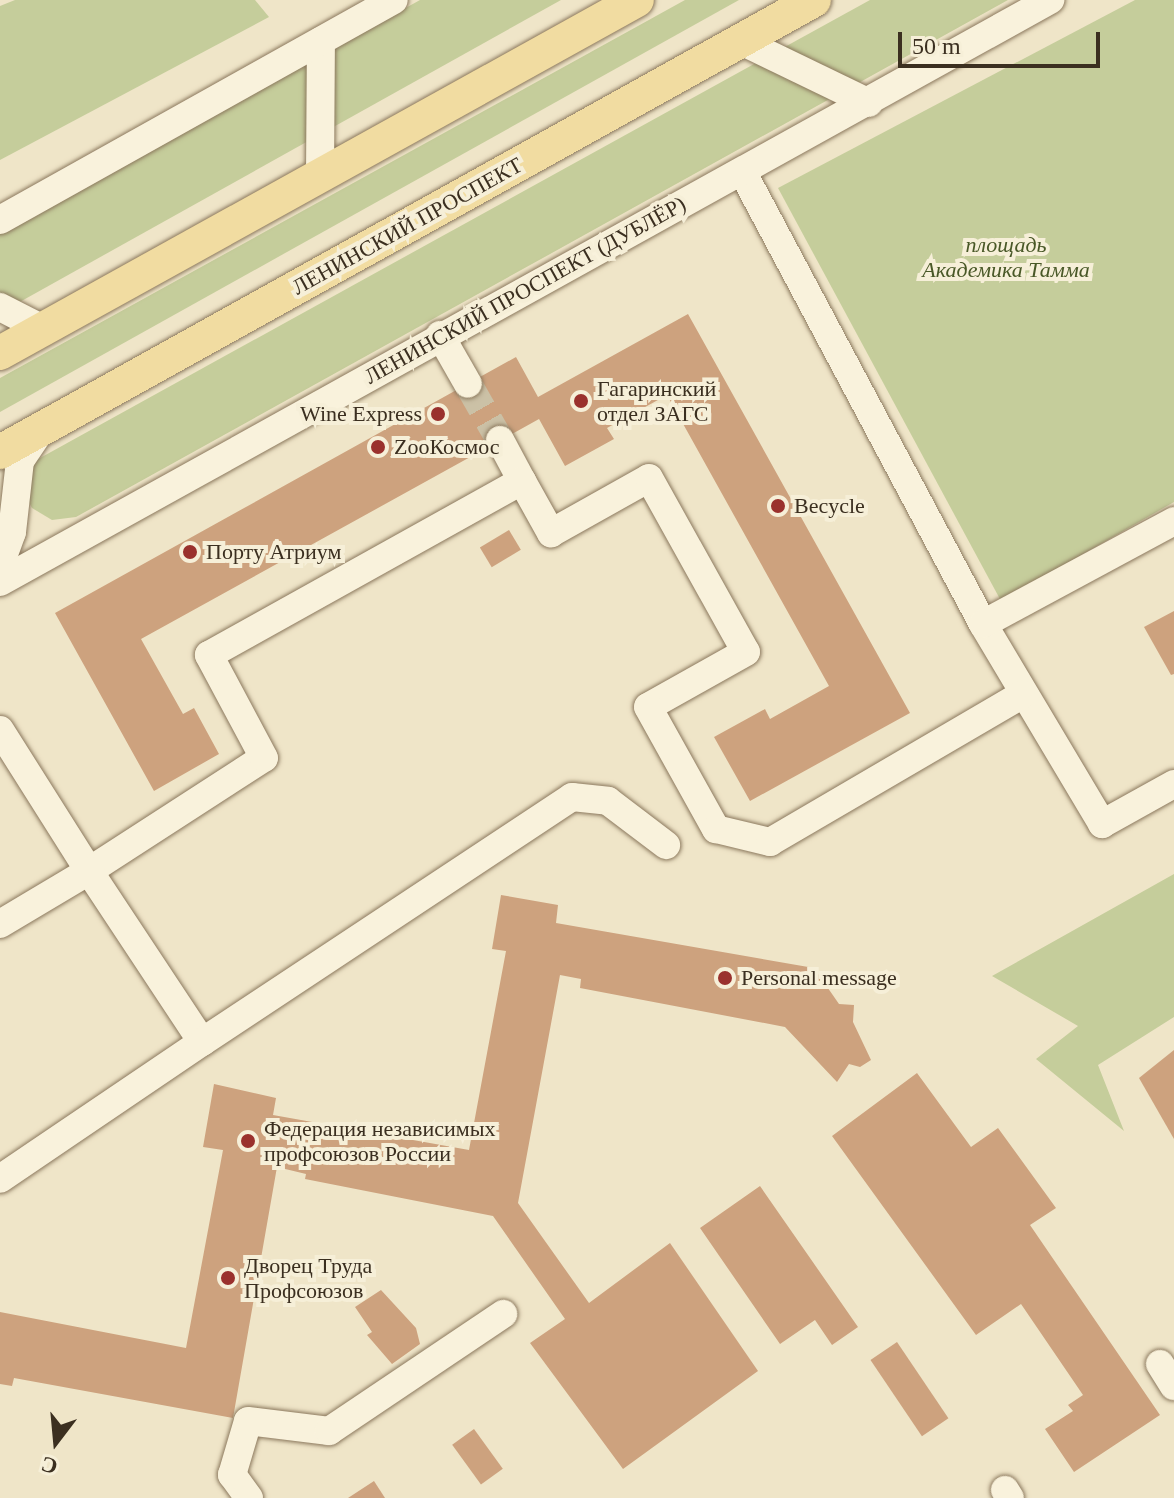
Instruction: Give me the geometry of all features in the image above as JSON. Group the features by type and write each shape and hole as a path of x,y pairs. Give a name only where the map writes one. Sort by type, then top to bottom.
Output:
{"main road":[{"path":"0,353 637,0"},
{"name":"ЛЕНИНСКИЙ ПРОСПЕКТ","path":"0,452 814,0"}],"street":[{"path":"0,220 394,0"},
{"name":"ЛЕНИНСКИЙ ПРОСПЕКТ (ДУБЛЁР)","path":"0,582 440,335 869,103 1050,0"},
{"path":"320,176 321,41"},
{"path":"741,41 869,103"},
{"path":"742,171 1022,695 1102,824 1174,784"},
{"path":"0,307 43,329"},
{"path":"440,335 468,384"},
{"path":"0,565 12,532 20,461 41,429"},
{"path":"500,440 551,533 649,478 746,652 648,707 716,829 770,842 1022,695"},
{"path":"0,924 89,871 264,758 209,655 522,481"},
{"path":"983,624 1174,521"},
{"path":"0,730 202,1042"},
{"path":"0,1179 572,797 608,801 666,845"},
{"path":"249,1498 232,1475 248,1421 329,1431 503,1314"}],"green space":[{"path":"15,0 255,0 269,17 0,160 0,6"},
{"path":"420,0 561,0 0,313 0,234"},
{"path":"685,0 739,0 0,412 0,378"},
{"path":"870,0 1008,0 76,517 52,520 32,508 26,497 31,463"},
{"name":"площадь Академика Тамма","path":"1135,0 1174,0 1174,502 1001,601 778,188"},
{"path":"1174,874 1174,1017 1098,1065 1124,1131 1036,1059 1078,1026 992,976"}],"building":[{"path":"688,314 910,713 750,801 714,737 765,709 770,719 829,686 667,395 607,428 614,439 565,466 539,419 141,639 183,714 194,708 219,754 154,791 55,613 516,357 538,397"},
{"path":"509,530 521,550 492,567 480,548"},
{"path":"1174,611 1174,674 1171,675 1144,627"},
{"path":"501,895 558,905 556,923 814,968 839,1004 854,1005 853,1022 871,1060 860,1067 849,1064 837,1082 785,1027 580,988 581,979 560,975 518,1203 589,1303 670,1243 758,1371 623,1469 530,1343 565,1319 493,1216 305,1179 306,1174 277,1167 233,1418 14,1378 12,1386 0,1384 0,1312 186,1348 223,1150 203,1147 214,1084 276,1098 273,1115 469,1150 506,951 492,949"},
{"path":"1174,1050 1174,1139 1139,1078"},
{"path":"917,1073 971,1147 998,1128 1056,1208 1030,1225 1160,1415 1074,1472 1045,1429 1073,1411 1068,1405 1083,1395 1021,1304 976,1335 832,1136"},
{"path":"760,1186 858,1327 832,1345 815,1320 780,1344 700,1228"},
{"path":"381,1290 416,1328 420,1344 392,1364 367,1335 372,1332 355,1307"},
{"path":"897,1342 948,1418 922,1436 870,1360"},
{"path":"474,1429 503,1469 481,1485 452,1445"},
{"path":"374,1481 385,1498 348,1498"}],"tunnel":[{"path":"468,384 500,440"}],"place":[{"name":"Гагаринский отдел ЗАГС","path":"581,401"},
{"name":"Wine Express","path":"438,414"},
{"name":"ZooКосмос","path":"378,447"},
{"name":"Becycle","path":"778,506"},
{"name":"Порту Атриум","path":"190,552"},
{"name":"Personal message","path":"725,978"},
{"name":"Федерация независимых профсоюзов России","path":"248,1141"},
{"name":"Дворец Труда Профсоюзов","path":"228,1278"}]}
